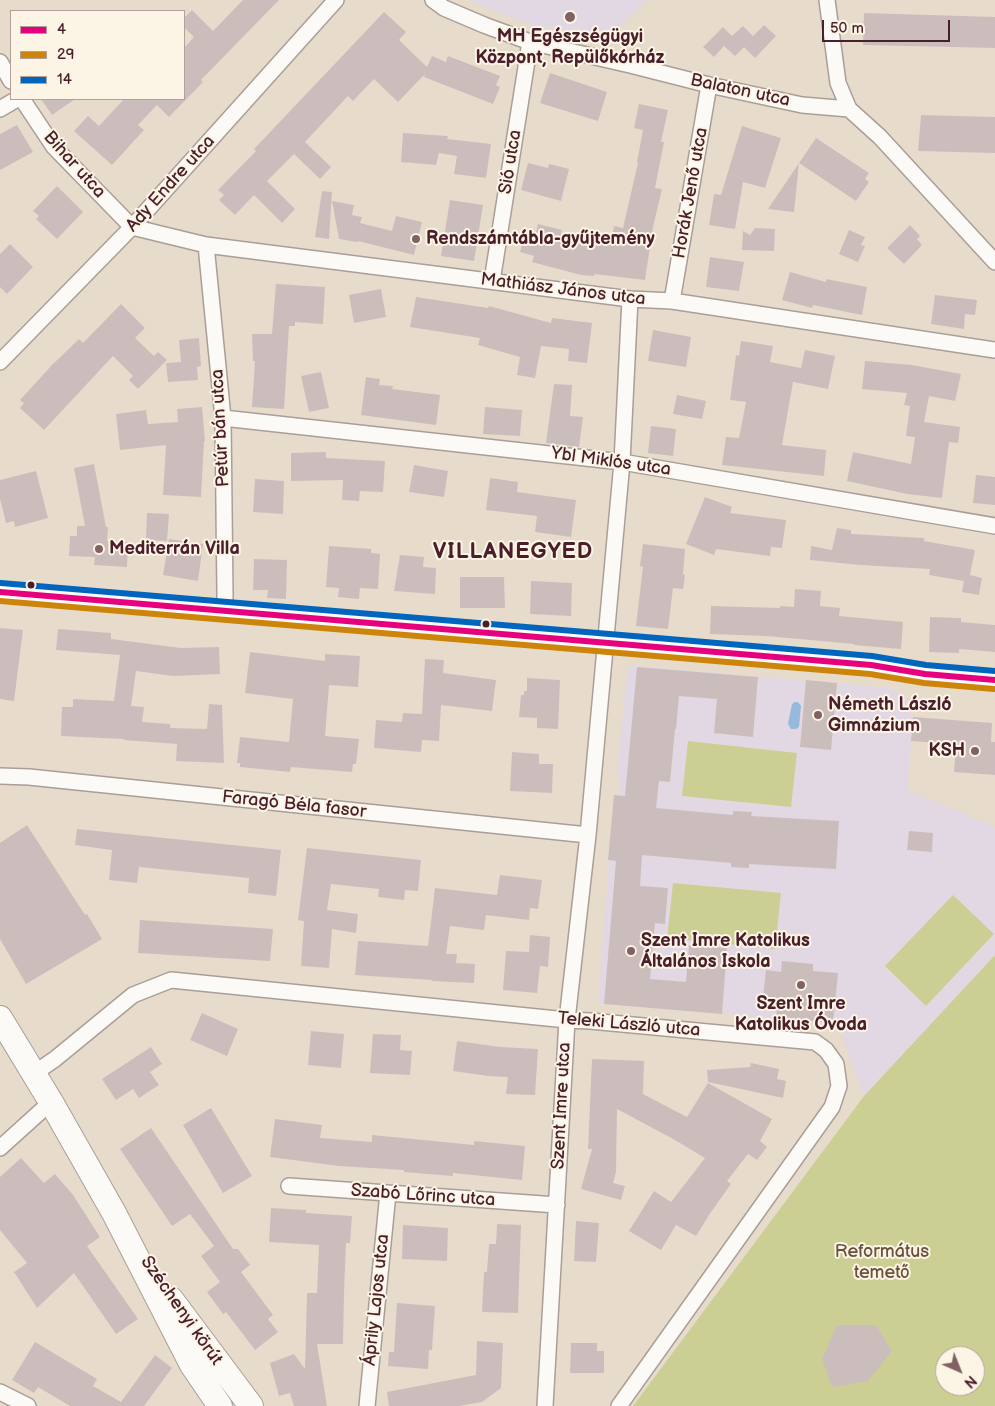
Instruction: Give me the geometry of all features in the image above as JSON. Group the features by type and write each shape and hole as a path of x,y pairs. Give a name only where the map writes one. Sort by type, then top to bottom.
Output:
{"main road":[{"name":"Széchenyi körút","path":"0,1018 114,1213 192,1364 220,1406"},
{"name":"Széchenyi körút","path":"114,1213 162,1287 251,1406"}],"street":[{"name":"Ady Endre utca","path":"0,362 132,227 336,0"},
{"name":"Balaton utca","path":"433,0 444,8 530,42 709,85 802,105 849,109"},
{"path":"827,0 838,83 849,109 880,137 995,262"},
{"name":"Sió utca","path":"492,281 530,42"},
{"path":"0,62 10,79"},
{"name":"Horák Jenő utca","path":"672,301 709,85"},
{"path":"0,109 15,100"},
{"name":"Bihar utca","path":"23,100 54,147 132,227"},
{"name":"Mathiász János utca","path":"132,227 206,245 630,299 672,301 995,350"},
{"name":"Petúr bán utca","path":"206,245 223,418 224,611"},
{"name":"Szent Imre utca","path":"545,1406 567,1020 588,835 622,462 630,299"},
{"name":"Ybl Miklós utca","path":"223,418 622,462 995,526"},
{"path":"0,592 870,665 925,674 995,680"},
{"name":"Faragó Béla fasor","path":"0,776 29,777 588,835"},
{"name":"Teleki László utca","path":"33,1074 55,1060 133,995 171,980 567,1020 815,1042 826,1050 836,1064 839,1086 832,1107 619,1406"},
{"path":"0,1148 50,1102"},
{"name":"Szabó Lőrinc utca","path":"289,1186 556,1205"},
{"name":"Áprily Lajos utca","path":"367,1406 388,1193"},
{"path":"192,1364 208,1406"},
{"path":"0,1392 28,1406"}],"shaded area":[{"name":"MH Egészségügyi Központ, Repülőkórház","path":"470,0 647,0 612,35 576,33 533,25 486,8"},
{"path":"636,666 890,688 905,696 913,717 907,790 995,827 995,955 864,1096 843,1039 842,1024 598,1002 614,795 619,795 620,785 617,769 627,674 630,668"}],"green space":[{"path":"688,741 797,753 791,807 682,796"},
{"path":"673,883 781,893 775,949 667,938"},
{"path":"953,895 994,934 926,1006 885,966"},
{"name":"Református temető","path":"995,955 995,1406 633,1406 864,1096"}],"water":[{"path":"798,702 801,706 799,727 791,729 788,724 792,704"}],"building":[{"path":"243,0 279,0 201,80 203,82 169,117 157,105 138,125 144,130 112,165 74,131 88,116 99,126 123,100 185,100 185,47 194,37 185,28 185,17 192,10 213,31"},
{"path":"384,12 406,32 399,40 427,67 432,56 446,62 448,56 500,76 496,85 500,87 493,104 424,77 425,74 398,102 374,79 353,101 348,96 305,142 331,167 320,179 294,154 267,181 295,209 282,223 254,195 235,215 219,200 224,195 218,190 256,151 254,149"},
{"path":"864,13 995,17 995,48 863,45"},
{"path":"764,25 776,36 755,58 744,47 735,56 724,46 714,57 703,47 723,27 732,36 743,26 753,36"},
{"path":"550,73 607,92 598,121 540,103"},
{"path":"42,100 74,100 52,115"},
{"path":"639,104 668,110 661,142 664,142 655,188 662,189 653,227 645,280 594,274 594,276 581,275 532,262 534,256 520,252 525,233 535,236 538,224 562,230 561,235 611,243 614,226 623,228 638,163 643,130 634,128"},
{"path":"921,115 995,117 995,153 918,151"},
{"path":"17,125 33,152 0,170 0,134"},
{"path":"742,126 781,138 765,188 743,182 735,229 709,225 714,194 721,195"},
{"path":"403,133 448,136 447,139 491,144 486,178 454,174 457,156 439,153 436,165 401,162"},
{"path":"816,138 869,173 865,179 869,182 856,201 799,163"},
{"path":"528,163 548,168 549,164 569,169 561,201 521,190"},
{"path":"799,163 794,212 768,209"},
{"path":"57,186 83,212 57,239 36,219 39,216 33,211"},
{"path":"322,191 332,192 329,239 315,237"},
{"path":"450,200 483,205 474,261 441,256"},
{"path":"332,201 354,205 352,215 362,217 360,223 392,231 396,216 422,222 414,255 358,241 339,239"},
{"path":"910,225 920,236 917,239 922,245 904,264 887,248"},
{"path":"755,228 775,229 774,251 742,250 743,231 750,235"},
{"path":"849,230 865,237 861,245 865,246 858,262 839,254"},
{"path":"10,244 33,267 7,294 0,287 0,254"},
{"path":"710,257 744,262 739,291 706,287"},
{"path":"790,272 826,282 826,279 867,287 862,315 813,305 812,308 782,300"},
{"path":"276,284 325,287 323,324 295,322 295,326 289,326 284,409 252,407 255,361 253,361 252,334 272,334"},
{"path":"381,289 386,317 354,323 349,295"},
{"path":"935,295 977,300 975,315 965,314 964,329 931,324"},
{"path":"416,297 488,308 489,306 551,323 552,318 592,323 587,363 568,361 569,349 541,346 535,378 517,375 520,357 478,345 480,338 410,327"},
{"path":"121,304 145,328 135,338 154,356 158,352 167,360 138,389 129,380 133,376 113,356 44,430 20,408 24,403 20,400 79,339 83,343"},
{"path":"653,330 691,337 686,367 648,361"},
{"path":"199,338 201,366 197,367 198,380 168,382 166,363 181,362 179,340"},
{"path":"741,341 773,346 770,362 801,368 805,350 835,356 828,389 793,382 782,445 826,450 824,476 722,465 726,437 739,438 746,402 730,400 736,355 739,356"},
{"path":"865,361 912,365 961,374 955,401 929,396 924,422 960,427 958,443 949,442 942,498 907,494 847,481 853,452 911,464 915,437 906,436 910,406 904,405 907,393 862,389"},
{"path":"321,372 329,408 309,412 301,376"},
{"path":"366,377 380,379 379,385 393,386 392,389 440,395 436,425 361,415"},
{"path":"554,384 572,385 570,416 583,417 579,447 546,443"},
{"path":"677,395 706,401 702,419 673,414"},
{"path":"202,407 205,441 201,497 163,495 166,445 120,450 116,414 146,410 148,424 178,422 177,409"},
{"path":"485,407 522,410 520,436 483,434"},
{"path":"651,426 676,429 673,456 648,453"},
{"path":"326,452 326,458 385,461 383,492 360,491 359,501 342,500 343,480 291,481 291,453"},
{"path":"94,464 106,527 108,527 107,541 128,542 127,567 94,565 95,557 69,556 70,536 77,536 77,526 85,526 74,468"},
{"path":"414,465 448,471 444,497 409,492"},
{"path":"36,471 48,518 15,527 14,521 6,523 0,499 0,480"},
{"path":"976,475 995,477 995,505 973,503"},
{"path":"490,478 518,482 517,492 576,500 571,537 535,532 537,516 486,510"},
{"path":"255,479 284,481 283,514 253,512"},
{"path":"705,497 732,507 730,513 786,520 782,548 771,547 770,556 716,549 714,555 686,544"},
{"path":"147,513 169,514 167,541 146,540"},
{"path":"837,528 851,530 851,534 924,538 924,541 975,550 970,575 982,578 979,595 962,592 964,581 929,575 930,569 810,560 811,546 832,550"},
{"path":"169,539 203,544 198,581 163,575"},
{"path":"643,544 685,549 683,589 673,588 668,629 636,626 643,567 640,566"},
{"path":"329,546 371,549 371,553 380,554 378,589 360,588 359,599 338,597 339,588 326,587"},
{"path":"400,555 424,557 423,567 436,568 435,594 394,591"},
{"path":"254,559 287,560 286,599 267,598 268,590 253,590"},
{"path":"460,577 504,577 505,608 460,608"},
{"path":"531,581 572,583 571,616 530,614"},
{"path":"795,589 821,591 820,606 840,608 839,616 903,622 901,649 766,636 710,634 711,606 794,607"},
{"path":"930,617 961,618 961,622 995,625 995,652 959,649 959,653 929,652"},
{"path":"0,628 23,630 14,701 0,699"},
{"path":"58,629 111,633 111,639 181,648 219,647 220,674 173,676 136,671 131,706 144,707 142,722 170,724 170,728 207,729 209,704 222,705 224,763 176,761 177,744 61,736 62,707 73,707 73,699 114,701 120,655 56,650"},
{"path":"250,652 325,661 325,654 360,656 358,687 329,685 325,736 359,739 356,764 353,764 352,772 291,767 290,772 240,767 240,763 237,763 240,737 289,742 293,699 245,693"},
{"path":"425,659 444,660 443,673 496,680 492,711 441,705 439,741 422,740 421,752 374,748 376,720 402,722 403,713 422,714"},
{"path":"637,667 758,677 753,737 714,733 717,699 679,696 670,782 659,781 656,808 733,815 733,811 752,812 751,816 839,821 836,869 749,864 749,868 731,867 731,863 642,855 640,886 668,888 665,924 655,923 650,979 686,982 689,945 727,948 722,1014 604,1004 616,861 608,860 614,795 625,796"},
{"path":"527,678 560,680 558,729 537,728 537,718 519,717 521,695 524,695 524,691 527,691"},
{"name":"Németh László Gimnázium","path":"806,680 837,683 831,750 800,747"},
{"name":"KSH","path":"913,717 992,723 991,742 995,742 995,775 954,772 956,744 911,741"},
{"path":"512,752 539,754 539,764 553,764 552,793 510,791"},
{"path":"27,825 102,939 26,984 0,939 0,843"},
{"path":"77,829 281,850 276,896 248,893 249,878 139,867 137,883 109,880 112,850 75,845"},
{"path":"909,831 933,833 932,852 907,850"},
{"path":"307,848 421,860 418,891 405,890 404,900 378,897 379,889 331,884 327,910 358,914 356,933 332,929 329,968 301,966 304,921 298,920"},
{"path":"500,875 542,880 538,909 530,908 529,920 486,915 484,930 450,926 446,954 457,954 456,963 475,964 474,983 355,975 358,941 428,946 435,888 497,895"},
{"path":"140,920 273,929 270,961 138,953"},
{"path":"530,935 550,937 548,967 540,966 537,993 503,990 506,951 529,952"},
{"name":"Szent Imre Katolikus Óvoda","path":"782,961 813,964 813,971 838,973 833,1023 776,1018 778,999 763,998 766,970 781,972"},
{"path":"202,1013 238,1029 227,1056 190,1040"},
{"path":"311,1031 344,1034 341,1068 308,1065"},
{"path":"373,1034 401,1035 400,1050 412,1051 410,1075 370,1073"},
{"path":"457,1041 500,1047 538,1049 535,1095 506,1094 508,1077 453,1071"},
{"path":"151,1047 162,1064 150,1072 159,1085 139,1098 133,1089 116,1100 102,1079"},
{"path":"592,1059 644,1061 643,1094 687,1117 708,1083 772,1119 760,1141 767,1147 757,1160 748,1154 727,1181 731,1184 696,1236 676,1225 661,1250 629,1231 654,1191 671,1202 705,1158 617,1109 616,1172 613,1183 625,1186 621,1200 581,1189 592,1149 588,1149"},
{"path":"751,1063 779,1069 777,1079 786,1081 783,1098 708,1082 707,1070 750,1067"},
{"path":"211,1108 252,1176 223,1193 183,1125"},
{"path":"275,1119 322,1125 320,1138 372,1142 372,1135 474,1145 474,1141 525,1146 522,1180 453,1173 453,1176 404,1172 404,1170 339,1166 270,1157"},
{"path":"151,1128 233,1249 238,1249 250,1265 241,1272 273,1315 268,1319 278,1332 255,1350 226,1312 223,1314 207,1292 220,1282 201,1256 214,1246 190,1214 172,1226 120,1149"},
{"path":"21,1158 44,1183 55,1174 73,1195 100,1237 87,1246 138,1319 116,1334 74,1273 37,1308 14,1272 27,1263 0,1230 0,1177"},
{"path":"271,1208 306,1210 306,1213 352,1216 350,1243 346,1243 343,1344 317,1344 327,1406 294,1406 290,1393 279,1396 270,1363 294,1354 305,1369 307,1293 317,1293 319,1245 269,1242"},
{"path":"576,1221 599,1223 596,1262 574,1261"},
{"path":"497,1224 521,1225 518,1313 482,1312 484,1272 487,1272 489,1244 496,1244"},
{"path":"403,1225 448,1228 447,1261 402,1259"},
{"path":"397,1303 435,1306 432,1350 429,1350 428,1369 388,1366 389,1352 394,1352"},
{"path":"837,1325 876,1325 892,1351 868,1381 832,1387 822,1359"},
{"path":"477,1341 503,1343 501,1388 482,1402 459,1406 389,1406 387,1392 476,1375"},
{"path":"35,1342 97,1379 93,1386 121,1402 155,1355 172,1368 144,1406 70,1406 38,1387 34,1393 12,1380"},
{"path":"571,1343 597,1343 597,1351 604,1351 604,1373 570,1373"}],"transit line":[{"name":"14","path":"1,583 872,656 926,665 995,671"},
{"name":"4","path":"0,592 871,665 925,674 995,680"},
{"name":"29","path":"0,601 870,674 924,683 994,689"}],"place":[{"name":"MH Egészségügyi Központ, Repülőkórház","path":"570,17"},
{"name":"Rendszámtábla-gyűjtemény","path":"416,239"},
{"name":"Mediterrán Villa","path":"99,549"},
{"name":"Németh László Gimnázium","path":"818,715"},
{"name":"KSH","path":"975,751"},
{"name":"Szent Imre Katolikus Általános Iskola","path":"631,951"},
{"name":"Szent Imre Katolikus Óvoda","path":"801,985"}],"district":[{"name":"VILLANEGYED","path":"513,552"}]}
